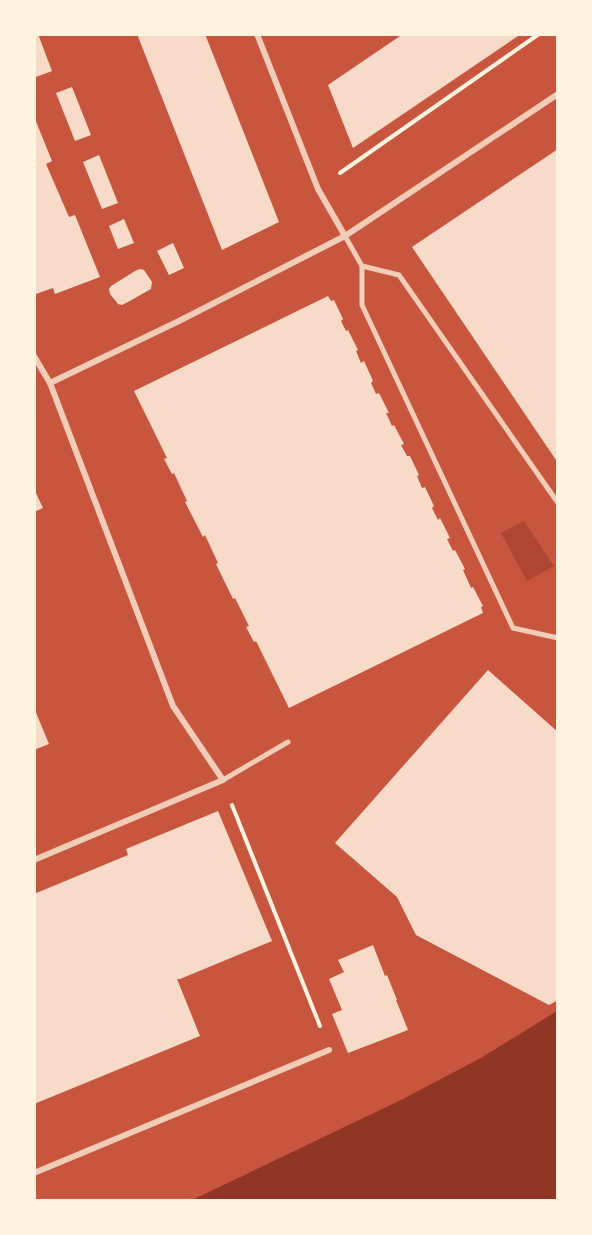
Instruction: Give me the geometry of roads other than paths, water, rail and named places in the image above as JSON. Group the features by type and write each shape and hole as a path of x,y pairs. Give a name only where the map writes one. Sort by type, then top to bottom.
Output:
{"street":[{"path":"257,34 318,189 362,266 362,305 513,628 558,638"},
{"path":"50,383 179,321 345,236 558,94"},
{"path":"362,266 399,275 558,502"},
{"path":"34,356 50,383 173,706 223,780"},
{"path":"34,860 223,780 288,742"},
{"path":"34,1173 329,1050"}]}
